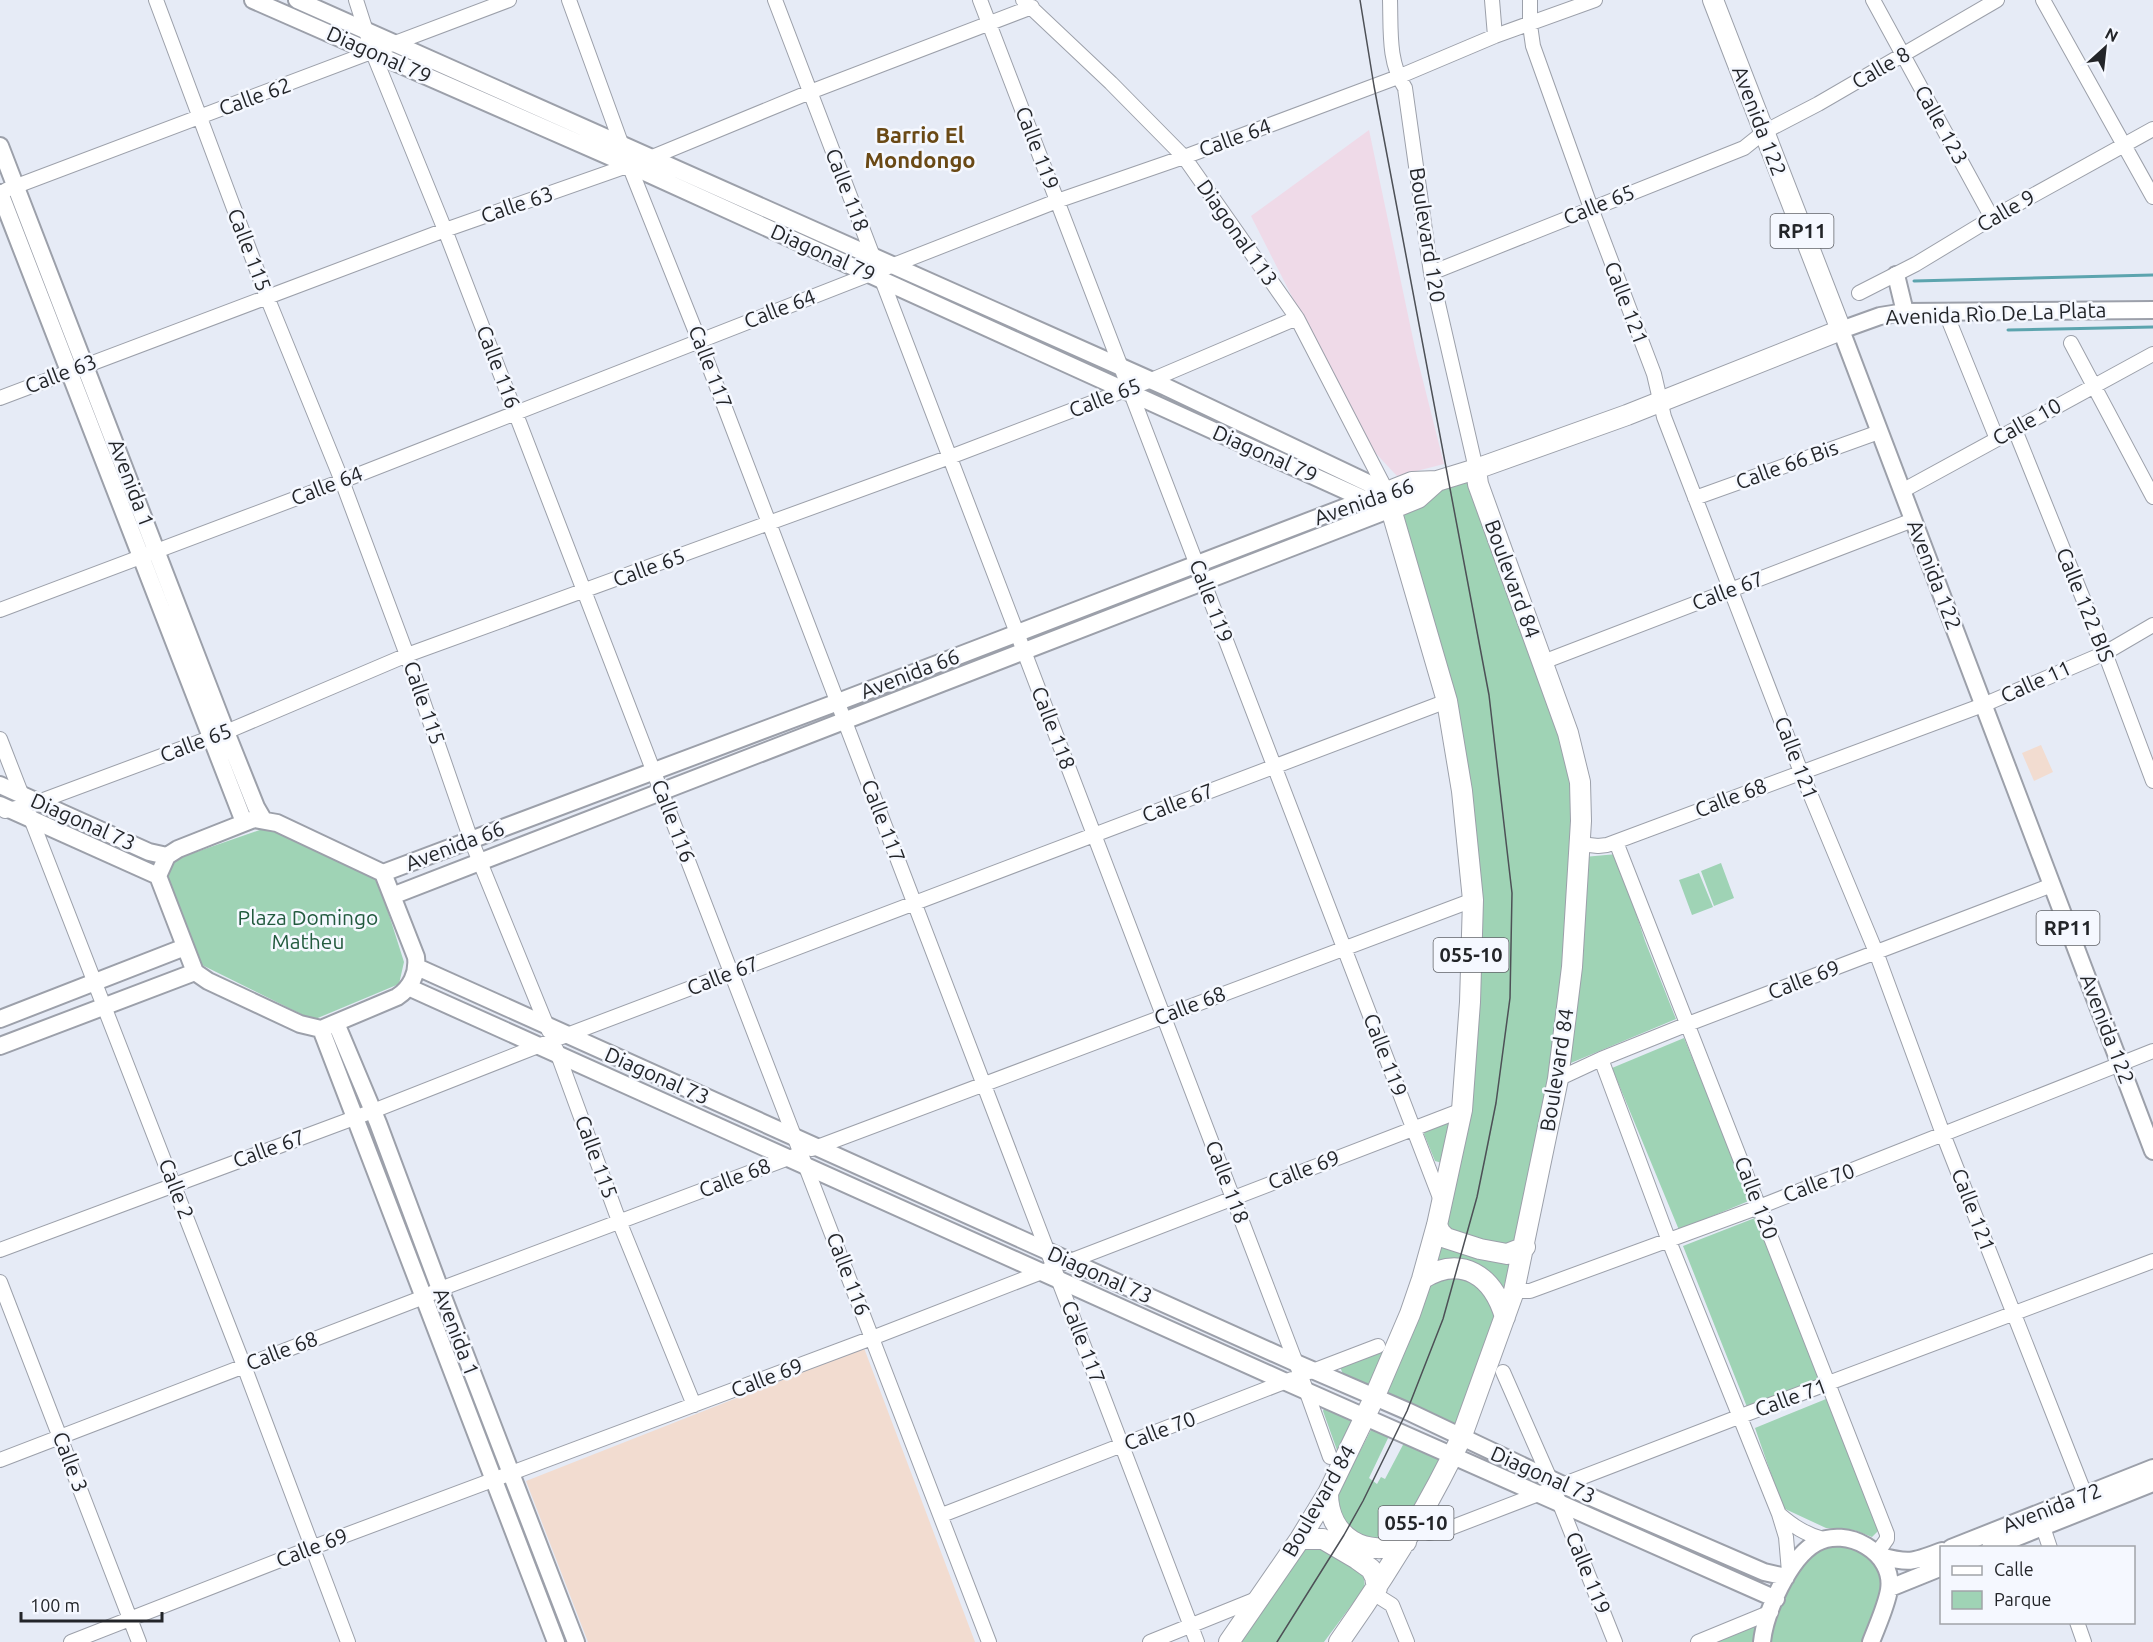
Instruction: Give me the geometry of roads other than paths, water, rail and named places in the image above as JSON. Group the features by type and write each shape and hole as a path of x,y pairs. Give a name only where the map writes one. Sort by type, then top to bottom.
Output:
{"highway":[{"name":"Avenida 122","path":"1713,0 1840,330"},
{"name":"Avenida 66","path":"1389,500 1418,498 1437,481 1661,403 1840,330"},
{"name":"Boulevard 84","path":"1339,1642 1406,1542 1461,1438 1514,1291 1525,1247 1558,1079 1572,967 1580,844 1580,782 1568,733 1478,484 1476,469"},
{"name":"Boulevard 84","path":"1229,1642 1300,1539 1328,1493 1366,1418 1405,1327 1422,1279 1437,1225 1462,1110 1470,1002 1473,900 1462,791 1447,700 1389,500"},
{"path":"1437,1225 1446,1238 1480,1249 1507,1254 1525,1247"},
{"path":"1422,1279 1443,1269 1473,1272 1493,1288 1499,1297 1505,1317"},
{"path":"1328,1493 1330,1512 1334,1522 1353,1542 1374,1549 1406,1542"},
{"path":"1300,1539 1323,1539 1357,1559 1371,1569 1376,1577 1375,1591"}],"main road":[{"name":"Diagonal 79","path":"253,0 629,165 1121,368 1389,500"},
{"name":"Diagonal 79","path":"297,0 650,158 1128,391 1364,499 1389,500"},
{"name":"Avenida 1","path":"0,146 85,366 149,553 218,735 244,822"},
{"name":"Avenida 1","path":"0,193 69,372 149,553"},
{"path":"1896,275 1905,312"},
{"name":"Avenida Rìo De La Plata","path":"1840,330 1880,316 1905,312 2153,309"},
{"name":"Avenida 122","path":"1840,330 2153,1150"},
{"name":"Avenida 66","path":"383,873 838,702 1364,499"},
{"name":"Avenida 66","path":"392,896 1203,581 1389,500"},
{"name":"Avenida 1","path":"218,735 263,819"},
{"name":"Diagonal 73","path":"0,785 29,805 158,876"},
{"name":"Diagonal 73","path":"3,809 29,805 149,852 167,856"},
{"path":"263,819 277,823 383,873 416,957 417,967 408,987 397,997 328,1026 300,1024 208,981 195,972 158,876 167,856 178,849 244,822 263,819"},
{"path":"0,1019 184,947"},
{"name":"Diagonal 73","path":"417,967 553,1041"},
{"path":"0,1046 195,972"},
{"name":"Diagonal 73","path":"408,987 553,1041 801,1152 1301,1377 1366,1418 1452,1456 1553,1490 1764,1572 1787,1574"},
{"name":"Avenida 1","path":"328,1026 373,1111 576,1642"},
{"name":"Avenida 1","path":"328,1026 356,1117 556,1642"},
{"name":"Diagonal 73","path":"1301,1377 1374,1398 1461,1438 1553,1490 1773,1606"},
{"name":"Avenida 72","path":"1957,1546 2040,1520 2088,1501 2153,1468"},
{"name":"Avenida 72","path":"2088,1501 2153,1483"},
{"name":"Avenida 72","path":"1994,1546 2040,1520"},
{"path":"1762,1642 1773,1606 1787,1574 1806,1550 1823,1539 1841,1537 1856,1540 1878,1554 1902,1562 1912,1562 1940,1551"},
{"path":"1871,1642 1890,1588 1887,1571 1878,1554"},
{"path":"1890,1588 1940,1567"}],"street":[{"name":"Calle 115","path":"156,0 267,297 342,481 407,655 471,840 553,1041 619,1221 694,1405"},
{"name":"Calle 116","path":"356,0 374,53 585,591 989,1642"},
{"name":"Calle 62","path":"0,193 509,0"},
{"name":"Calle 117","path":"569,0 629,165 770,524 1197,1642"},
{"name":"Calle 118","path":"775,0 880,270 1330,1457"},
{"name":"Calle 119","path":"980,0 1128,391 1442,1203"},
{"name":"Boulevard 120","path":"1390,0 1393,61 1398,77 1405,88 1431,273 1476,469"},
{"path":"1492,0 1495,36"},
{"name":"Calle 121","path":"1530,0 1533,46 1654,374 1664,417 1801,772 1875,952 2013,1315 2088,1501"},
{"name":"Calle 64","path":"0,609 342,481 1057,201 1184,157 1398,77 1495,36 1595,0"},
{"name":"Calle 123","path":"1873,0 1992,218"},
{"name":"Calle 8","path":"1764,132 1903,56 1997,0"},
{"path":"2043,0 2153,197"},
{"name":"Calle 63","path":"0,398 445,230 650,158 810,92 989,24 1028,4"},
{"name":"Diagonal 113","path":"1028,4 1184,157 1297,318 1389,500"},
{"name":"Calle 9","path":"1859,293 1896,275 1992,218 2153,129"},
{"name":"Calle 65","path":"1431,273 1744,147 1764,132"},
{"path":"1946,311 1997,439"},
{"name":"Calle 65","path":"29,805 218,735 407,655 1128,391 1297,318"},
{"path":"2071,343 2153,497"},
{"name":"Calle 10","path":"1902,491 2153,354"},
{"name":"Calle 122 BIS","path":"2015,430 2105,653 2153,781"},
{"name":"Calle 66 Bis","path":"1695,498 1879,432"},
{"name":"Calle 67","path":"1543,662 1913,520"},
{"name":"Calle 11","path":"1983,705 2105,653 2153,625"},
{"name":"Calle 67","path":"0,1250 373,1111 1447,700"},
{"name":"Calle 68","path":"1580,844 1598,846 1616,842 1983,705"},
{"name":"Calle 2","path":"0,738 29,805 348,1642"},
{"name":"Calle 120","path":"1616,842 1887,1534 1887,1539 1878,1554"},
{"name":"Calle 69","path":"1558,1079 1688,1024 2052,885"},
{"name":"Calle 68","path":"0,1460 440,1289 1473,900"},
{"name":"Calle 70","path":"1514,1291 1530,1291 1759,1207 2153,1051"},
{"path":"1601,1059 1669,1240 1779,1514 1786,1537 1787,1574"},
{"name":"Calle 69","path":"71,1642 311,1548 872,1338 1462,1110"},
{"name":"Calle 71","path":"1429,1533 1445,1530 1553,1490 1741,1416 2153,1261"},
{"name":"Calle 3","path":"0,1282 139,1642"},
{"name":"Calle 70","path":"942,1515 1378,1346"},
{"name":"Calle 119","path":"1503,1372 1615,1642"},
{"path":"1779,1514 1793,1526 1823,1539"},
{"path":"2040,1520 2049,1546"},
{"path":"1375,1591 1392,1605 1407,1642"},
{"path":"1150,1642 1261,1596"},
{"path":"1698,1642 1773,1606"},
{"path":"2077,1624 2084,1642"}],"waterway":[{"path":"1914,281 2153,275"},
{"path":"2008,330 2153,327"}],"tram line":[{"path":"1277,1642 1363,1501 1407,1411 1443,1319 1477,1197 1496,1103 1510,998 1512,893 1489,695 1374,86 1360,0"}],"district":[{"name":"Barrio El Mondongo","path":"920,148"}],"park label":[{"name":"Plaza Domingo Matheu","path":"308,930"}]}
